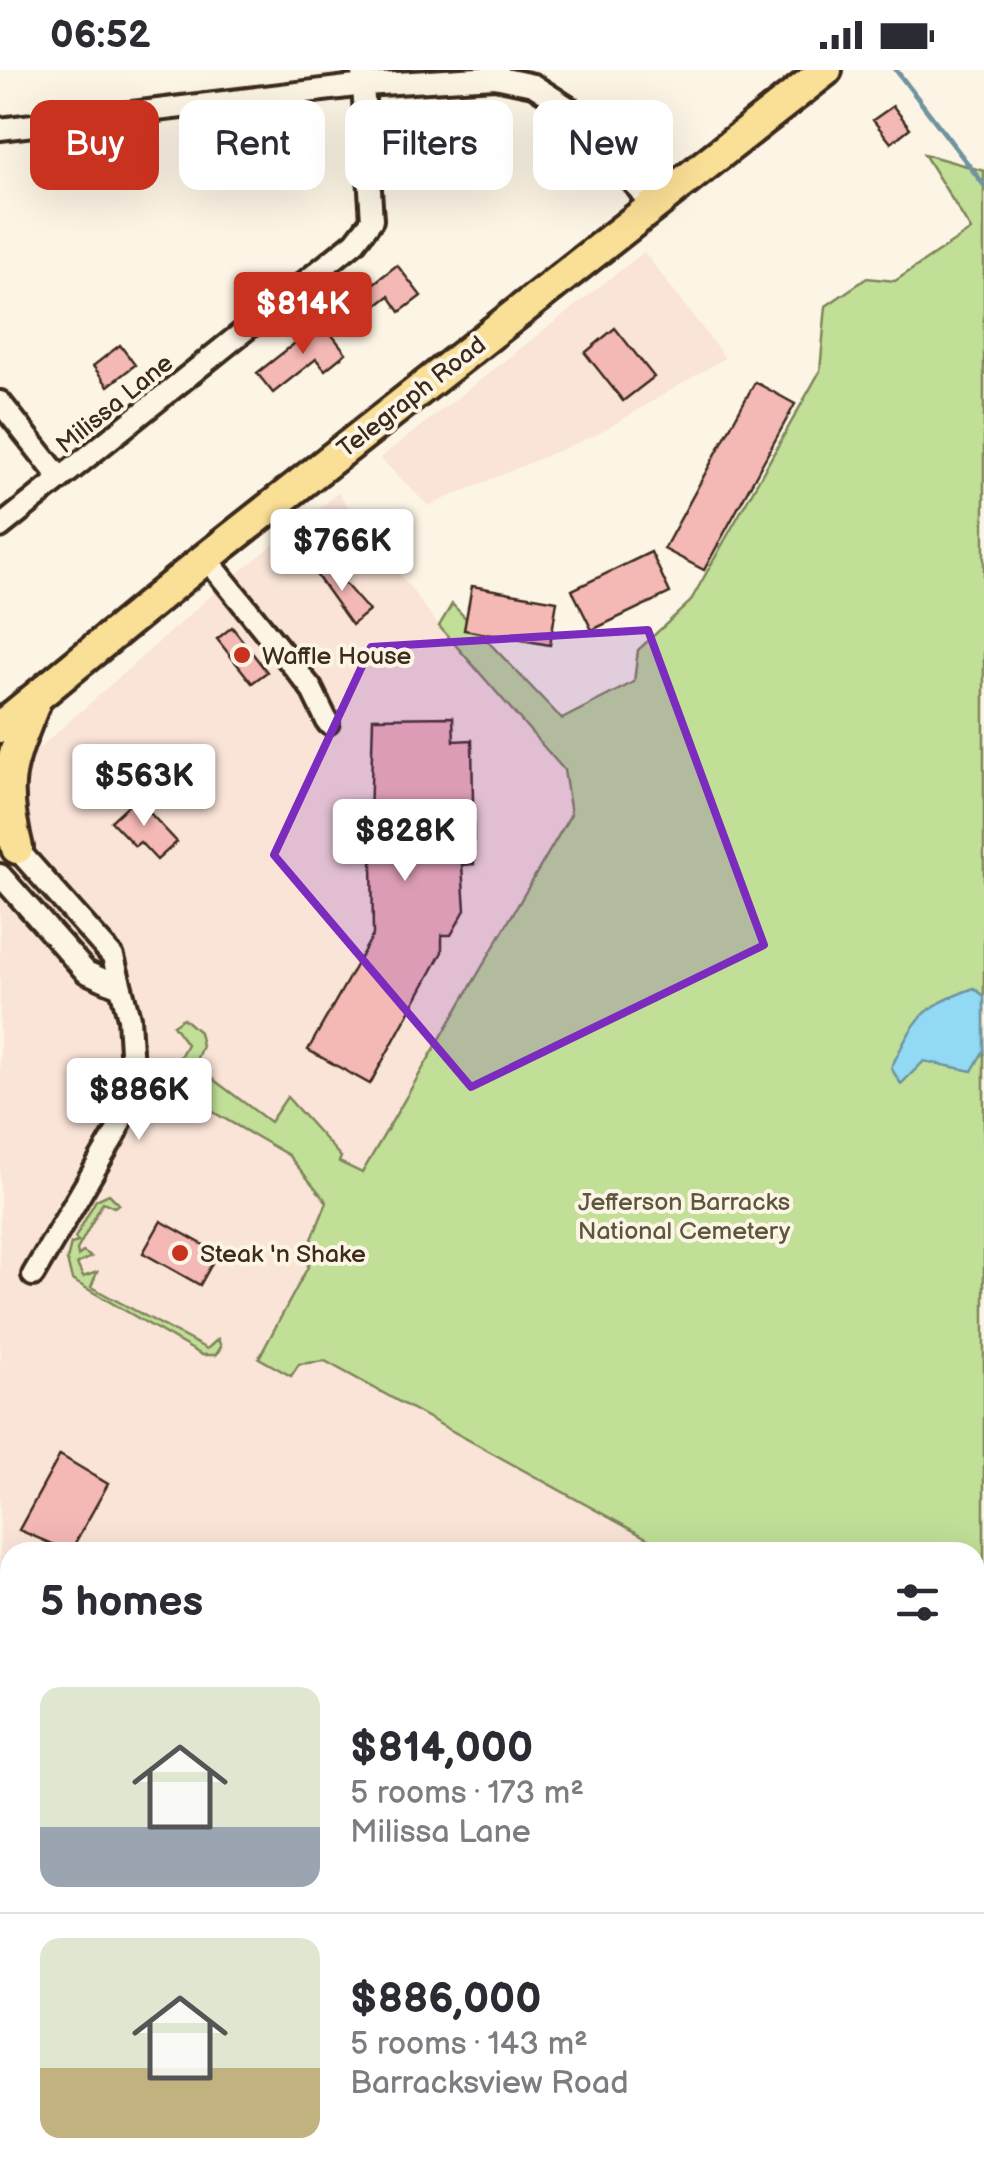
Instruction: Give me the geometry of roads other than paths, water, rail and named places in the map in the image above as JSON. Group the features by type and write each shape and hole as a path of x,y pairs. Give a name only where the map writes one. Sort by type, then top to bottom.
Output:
{"main road":[{"name":"Telegraph Road","path":"0,727 206,558 826,70"},
{"path":"8,839 4,784 36,698"}],"street":[{"path":"0,130 363,78 495,77 533,85 586,120 653,208"},
{"name":"Milissa Lane","path":"0,527 355,242 372,220 363,78"},
{"path":"0,402 60,478"},
{"path":"206,558 311,688 328,723"},
{"path":"8,839 113,957 130,1018 133,1085 117,1131 33,1276"},
{"path":"0,874 86,972 120,987"}],"water":[{"path":"974,988 984,996 984,1050 972,1071 924,1061 901,1084 891,1068 914,1026 942,1002"}],"waterway":[{"path":"896,70 984,185"}],"place":[{"name":"Waffle House","path":"242,655"},
{"name":"Steak 'n Shake","path":"180,1253"}],"park label":[{"name":"Jefferson Barracks National Cemetery","path":"684,1216"}]}
